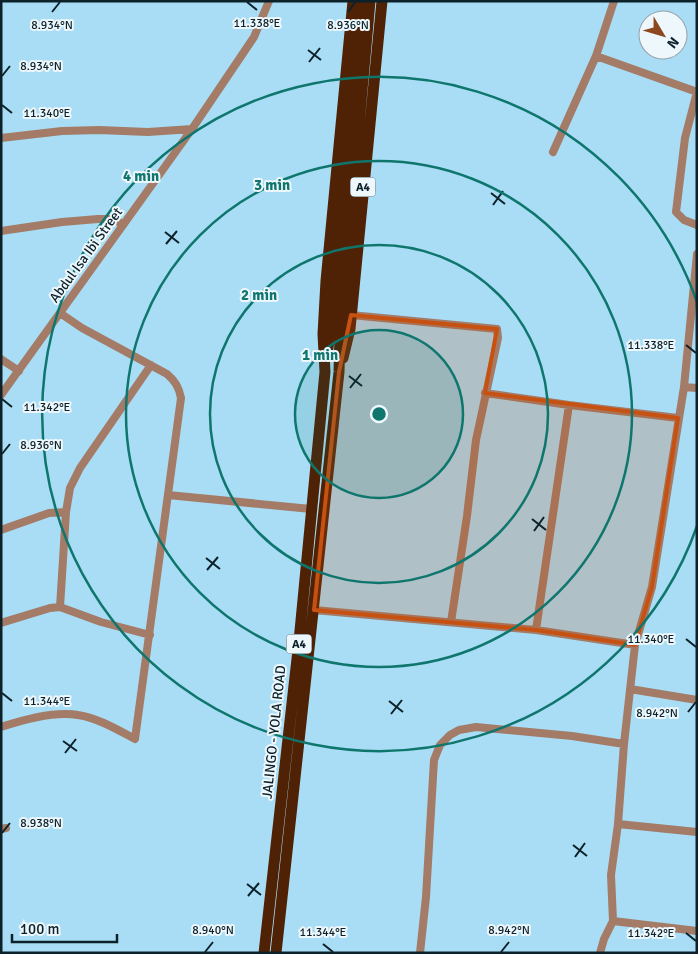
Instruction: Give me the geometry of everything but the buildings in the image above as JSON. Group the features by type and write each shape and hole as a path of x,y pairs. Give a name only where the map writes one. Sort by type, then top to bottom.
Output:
{"highway":[{"name":"JALINGO - YOLA ROAD","path":"264,953 299,641 325,372 323,334 353,1"},
{"name":"A4","path":"276,953 339,372 340,285 362,1"},
{"name":"A4","path":"325,372 340,285 370,1"},
{"name":"A4","path":"339,372 346,351 351,315 382,1"}],"street":[{"name":"Abdul Isa Ibi Street","path":"1,395 192,129 254,37 269,1"},
{"path":"552,152 596,56 614,1"},
{"path":"596,56 697,92 685,138 676,212 684,220 697,225"},
{"path":"1,138 62,131 148,132 192,129"},
{"path":"1,231 98,219 110,219 124,224"},
{"path":"600,953 604,939 613,921 611,875 618,824 624,744 635,645 652,587 684,387 697,254"},
{"path":"1,727 16,722 54,715 78,715 102,723 136,739 181,398 179,388 174,380 151,365 82,328 60,313"},
{"path":"351,315 497,329 498,338 476,440 451,622"},
{"path":"1,359 20,371"},
{"path":"60,608 66,512 70,488 80,468 151,365"},
{"path":"684,387 697,388"},
{"path":"485,393 569,406 678,418"},
{"path":"536,630 569,406"},
{"path":"168,495 311,509"},
{"path":"1,530 49,513 66,512"},
{"path":"1,623 50,608 60,608 101,622 150,635"},
{"path":"314,610 536,630 635,645"},
{"path":"630,689 697,700"},
{"path":"420,953 426,897 434,760 440,745 450,735 459,730 476,727 572,736 624,744"},
{"path":"618,824 697,832"},
{"path":"613,921 697,931"}],"highlighted area":[{"path":"351,315 497,329 485,393 678,418 652,587 635,645 536,630 314,610 339,372"}]}
